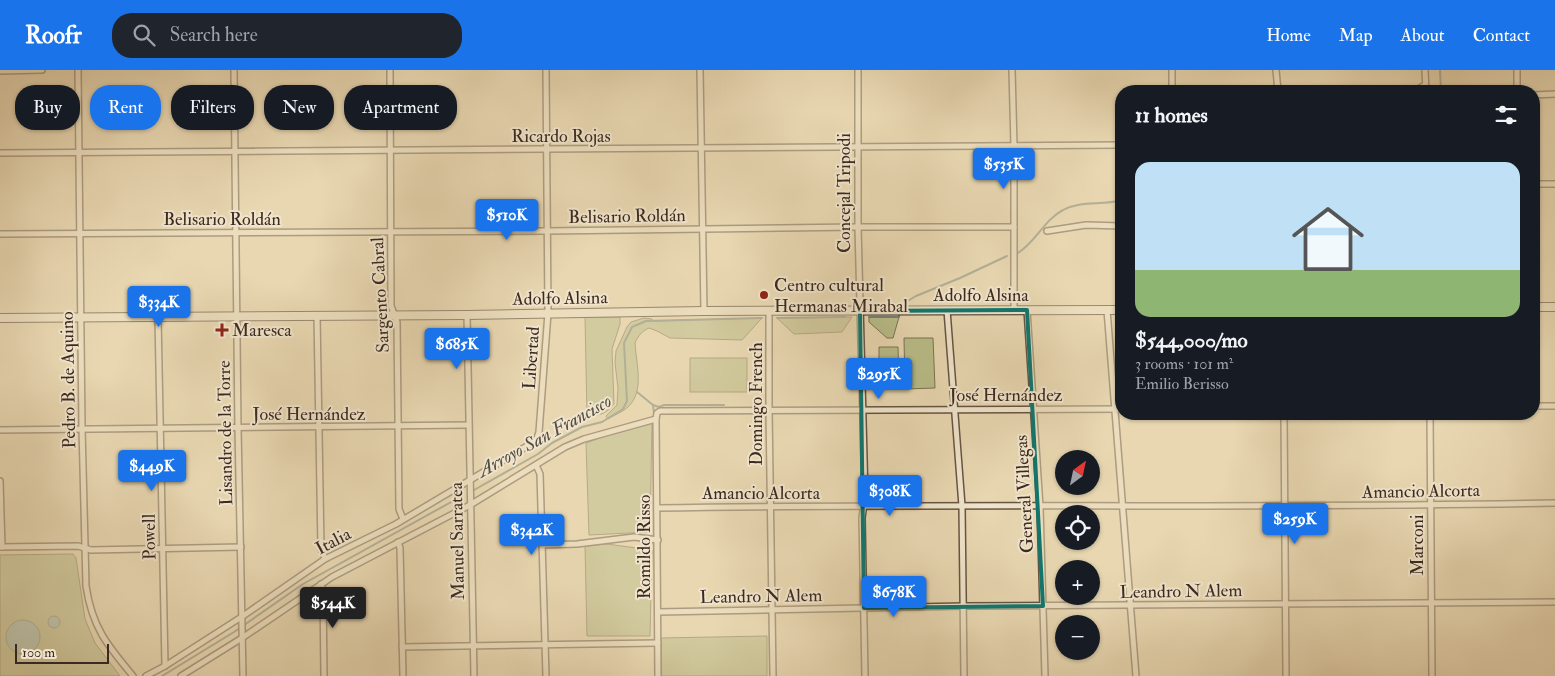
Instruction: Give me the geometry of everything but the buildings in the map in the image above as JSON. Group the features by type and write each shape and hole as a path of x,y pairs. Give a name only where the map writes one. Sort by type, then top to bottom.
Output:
{"street":[{"path":"0,71 42,70"},
{"name":"Pedro B. de Aquino","path":"78,70 80,317 87,592 96,625 114,654 133,676"},
{"name":"Lisandro de la Torre","path":"234,70 236,316 243,676"},
{"name":"Sargento Cabral","path":"390,70 391,306 397,322 399,509 403,519"},
{"name":"Libertad","path":"537,438 548,314 546,70"},
{"path":"700,70 704,311"},
{"name":"Concejal Tripodi","path":"858,70 858,227 865,496 862,518 865,676"},
{"path":"1012,70 1014,310"},
{"path":"1172,70 1172,85"},
{"path":"1276,70 1277,85"},
{"path":"1425,70 1425,85"},
{"path":"1517,70 1517,85"},
{"path":"1540,95 1555,94"},
{"name":"Ricardo Rojas","path":"0,153 1115,145"},
{"path":"1540,184 1555,184"},
{"path":"1047,231 1086,225 1115,226"},
{"name":"Belisario Roldán","path":"0,234 1014,227"},
{"path":"1540,307 1555,307"},
{"path":"947,310 962,506 964,676"},
{"name":"General Villegas","path":"1027,310 1040,506 1045,676"},
{"path":"1107,310 1115,420"},
{"name":"Adolfo Alsina","path":"0,318 467,315 704,311 1115,310"},
{"name":"Domingo French","path":"769,312 773,676"},
{"name":"Manuel Sarratea","path":"467,315 474,676"},
{"path":"317,316 321,548 325,559"},
{"name":"Powell","path":"158,317 165,666"},
{"path":"1540,406 1555,406"},
{"name":"José Hernández","path":"536,465 574,443 656,419 658,413 664,410 1114,409"},
{"name":"Romildo Risso","path":"656,419 658,676"},
{"path":"1115,420 1136,676"},
{"path":"1284,420 1286,676"},
{"name":"Marconi","path":"1430,420 1432,676"},
{"name":"José Hernández","path":"0,430 468,425"},
{"name":"Italia","path":"146,676 242,619 325,559 396,524 534,442 537,438"},
{"path":"536,465 540,474 546,676"},
{"name":"Italia","path":"181,676 332,577 536,465"},
{"path":"0,480 1,547 78,546 91,550 241,547"},
{"name":"Amancio Alcorta","path":"658,508 770,506 1430,506 1555,503"},
{"path":"542,545 577,544 634,537 658,540"},
{"path":"398,542 400,548 403,676"},
{"path":"321,584 323,590 324,676"},
{"name":"Leandro N Alem","path":"658,612 964,606 1555,602"},
{"path":"402,647 658,643"}],"highlighted area":[{"path":"1027,310 1043,606 864,608 860,311"}],"green space":[{"path":"585,317 620,317 620,324 612,349 614,404 602,414 587,416"},
{"path":"852,317 842,332 794,334 777,318"},
{"path":"869,317 899,317 893,338 887,338 869,322"},
{"path":"644,318 652,319 653,321 762,318 742,340 670,338 649,328 644,331 635,343 638,376 636,393 628,407 608,419 606,416 617,405 616,351 631,322"},
{"path":"904,338 933,338 935,388 905,389"},
{"path":"879,347 898,347 899,384 879,384"},
{"path":"690,358 747,358 747,392 690,392"},
{"path":"652,422 650,532 589,535 586,443 639,424 647,425"},
{"path":"607,544 652,550 650,636 587,636 585,546"},
{"path":"73,554 76,558 85,619 95,643 120,676 0,676 0,555"},
{"path":"767,636 767,676 661,676 661,638"}],"water":[{"path":"56,616 59,617 59,627 52,628 49,627 48,620 49,617"},
{"path":"23,620 30,621 35,625 39,630 39,644 35,649 30,653 23,654 16,653 11,649 7,644 6,637 7,630 11,625 16,621"}],"waterway":[{"name":"Arroyo San Francisco","path":"1440,70 1441,85"},
{"name":"Arroyo San Francisco","path":"1018,253 1030,243 1050,219 1063,210 1077,205 1115,202"},
{"name":"Arroyo San Francisco","path":"906,302 1007,256"},
{"name":"Arroyo San Francisco","path":"869,317 899,317 899,315"},
{"name":"Arroyo San Francisco","path":"777,318 845,317"},
{"name":"Arroyo San Francisco","path":"474,490 538,454 552,443 582,427 602,422 623,409 627,401 624,343 632,327 646,321 762,318"},
{"path":"637,392 653,405 654,413"},
{"path":"653,405 659,407 664,405 724,405"},
{"name":"Arroyo San Francisco","path":"162,676 234,632 303,584 462,496"}],"place":[{"name":"Centro cultural Hermanas Mirabal","path":"764,295"},
{"name":"Maresca","path":"222,330"}]}
